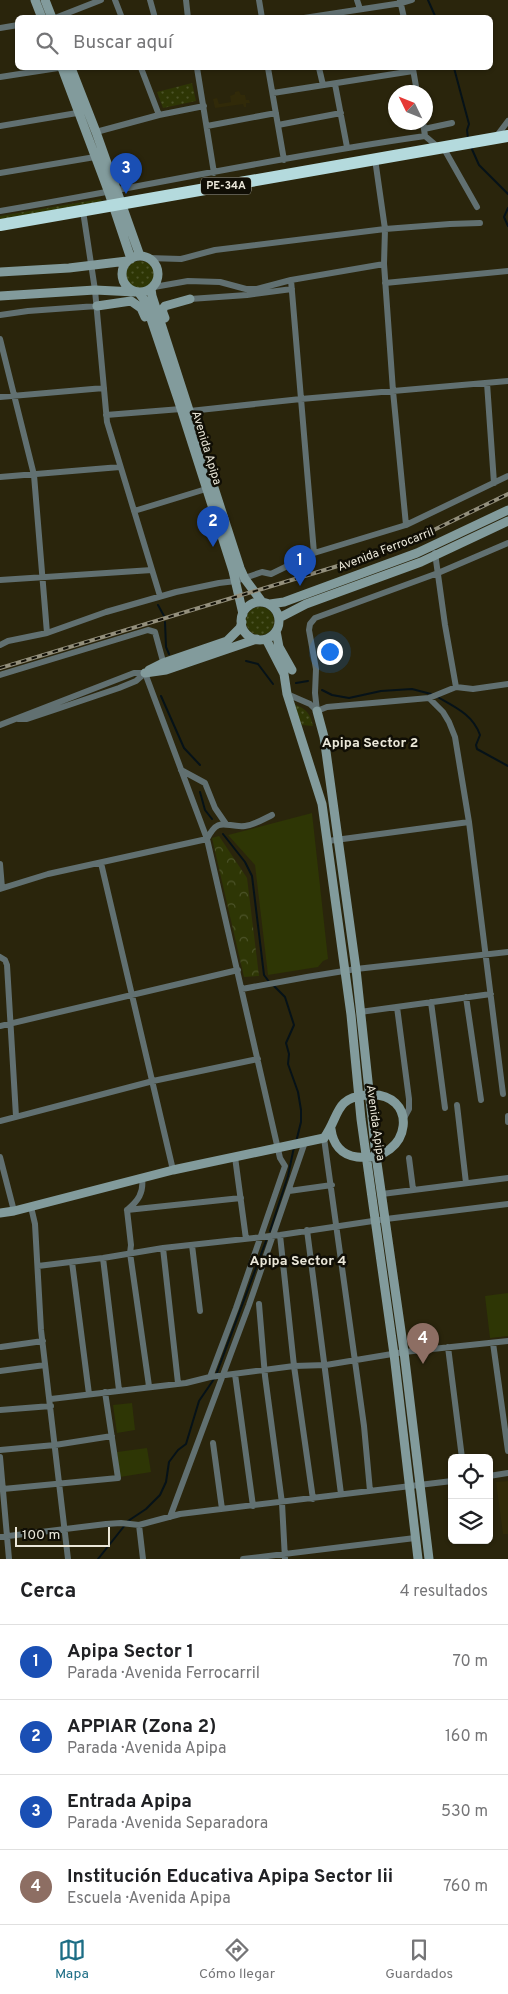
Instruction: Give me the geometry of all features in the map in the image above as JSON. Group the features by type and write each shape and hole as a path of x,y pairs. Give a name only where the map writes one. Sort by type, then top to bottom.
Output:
{"highway":[{"name":"PE-34A","path":"0,225 502,137"}],"street":[{"path":"35,0 41,15"},
{"path":"45,0 52,15"},
{"path":"62,15 101,0"},
{"path":"115,0 121,15"},
{"path":"150,0 154,15"},
{"path":"186,0 188,15"},
{"path":"259,0 262,15"},
{"path":"357,0 360,9"},
{"path":"339,15 360,9 412,0"},
{"path":"401,2 403,15"},
{"path":"0,28 15,26"},
{"path":"0,77 47,70"},
{"path":"61,70 96,132 117,205 137,259"},
{"path":"72,70 95,157 113,192"},
{"path":"142,70 158,115"},
{"path":"197,70 214,173"},
{"path":"268,70 284,160"},
{"path":"319,70 323,85"},
{"path":"273,93 335,84 408,70"},
{"path":"413,70 416,85"},
{"path":"335,84 347,147"},
{"path":"96,132 158,115 204,106"},
{"path":"0,126 84,112"},
{"path":"207,126 276,113"},
{"path":"278,125 340,113"},
{"path":"502,137 508,121"},
{"path":"433,127 452,123"},
{"path":"0,211 284,160 420,130"},
{"path":"425,130 445,147 477,207"},
{"path":"0,173 95,157"},
{"path":"375,159 385,229 385,282 406,524"},
{"path":"83,211 95,290 106,415 160,596"},
{"path":"0,272 92,266 137,259 181,259 215,250 385,229 480,223"},
{"path":"137,292 127,287 122,279 122,270 137,259 155,263 158,279 153,288"},
{"path":"0,296 95,290 137,292 194,281 220,282 246,289 256,289 291,280 384,264"},
{"path":"385,282 508,271"},
{"path":"291,280 314,553"},
{"name":"Avenida Apipa","path":"153,288 152,296 180,392 240,580 242,618"},
{"path":"0,315 131,301 141,308 164,372 180,392 185,383 162,310 167,304 292,289"},
{"name":"Avenida Apipa","path":"137,292 145,302 180,392"},
{"path":"0,339 16,396 34,475 47,633"},
{"path":"106,415 186,410 508,381"},
{"path":"487,383 494,482"},
{"path":"0,397 104,388"},
{"name":"Avenida Apipa","path":"186,410 206,489 240,580 266,603"},
{"path":"0,477 120,467"},
{"path":"0,645 8,641 47,633 106,612 160,596 212,584 240,580 262,572 271,574 314,553 406,524 508,476"},
{"path":"134,511 206,489"},
{"name":"Avenida Ferrocarril","path":"266,603 284,602 434,551 508,510"},
{"name":"Avenida Ferrocarril","path":"279,618 306,604 508,521"},
{"path":"438,572 508,543"},
{"path":"434,551 444,625 456,687"},
{"path":"0,580 152,570"},
{"name":"Avenida Apipa","path":"429,1559 404,1352 372,1157 369,1094 356,970 324,737 317,711 315,693 316,669 309,630 310,624 315,618 438,572"},
{"path":"0,725 134,673 145,673 262,639 276,631 279,618 276,610 266,603 250,605 242,618 240,628 227,641 165,667"},
{"path":"242,618 246,633 262,639"},
{"path":"0,675 148,630 155,632 165,667"},
{"name":"Avenida Apipa","path":"276,631 279,647 288,672 287,694 322,804 328,841 345,971 358,1096 382,1194 381,1220 394,1354 418,1559"},
{"name":"Avenida Apipa","path":"262,639 288,672"},
{"path":"145,673 207,839 278,1148 285,1166 210,1377"},
{"path":"287,694 310,704 317,711 327,706 429,698 456,687 473,689 508,684"},
{"path":"429,698 443,712 455,737 469,822 504,1094"},
{"path":"181,770 205,784 215,808 226,824"},
{"path":"0,864 1,888 48,874 207,839 215,827 226,824 247,826 272,815"},
{"path":"328,841 338,838 469,822"},
{"path":"101,862 173,1170"},
{"path":"242,989 345,971 508,952"},
{"path":"0,957 5,960 7,965 16,1116"},
{"path":"0,1026 238,970"},
{"path":"360,1012 491,994"},
{"path":"466,997 481,1100"},
{"path":"431,1002 445,1108"},
{"path":"331,1129 340,1150 350,1156 372,1157 388,1152 398,1141 404,1118 409,1109 409,1099 397,1007"},
{"path":"0,1121 153,1082 258,1058"},
{"path":"0,1213 31,1207 173,1170 324,1138 331,1129 340,1107 348,1098 369,1094 382,1095 399,1107 404,1118"},
{"path":"457,1105 466,1182"},
{"path":"508,1116 508,1122"},
{"path":"324,1138 364,1426 370,1491"},
{"path":"170,1518 276,1235 305,1142"},
{"path":"0,1157 14,1211"},
{"path":"235,1157 246,1239"},
{"path":"409,1158 413,1189"},
{"path":"127,1210 138,1199 141,1192 142,1178"},
{"path":"382,1194 508,1178"},
{"path":"289,1191 332,1185"},
{"path":"127,1210 240,1198"},
{"path":"38,1266 162,1248 246,1239 508,1204"},
{"path":"31,1207 35,1224 45,1365 51,1402 68,1559"},
{"path":"127,1210 132,1245 130,1253 149,1386"},
{"path":"307,1230 326,1365 341,1494"},
{"path":"276,1235 312,1498"},
{"path":"192,1245 200,1311"},
{"path":"162,1248 178,1383"},
{"path":"102,1258 119,1390"},
{"path":"72,1262 89,1394"},
{"path":"259,1304 272,1436 282,1503 285,1557"},
{"path":"1,1347 43,1341"},
{"path":"0,1410 89,1394 210,1377 294,1366 326,1365 404,1352 508,1341"},
{"path":"493,1343 508,1451"},
{"path":"448,1347 461,1454"},
{"path":"0,1371 45,1365"},
{"path":"235,1374 253,1506"},
{"path":"3,1489 118,1478 106,1392"},
{"path":"0,1450 55,1445 112,1436"},
{"path":"214,1443 222,1509"},
{"path":"0,1457 3,1489 3,1536 10,1559"},
{"path":"493,1475 508,1473"},
{"path":"3,1536 121,1523 139,1525 180,1514 448,1481"},
{"path":"139,1525 143,1559"},
{"path":"243,1559 285,1557 415,1538"}],"shaded area":[{"path":"239,91 241,95 245,95 246,100 249,100 250,103 246,103 246,107 243,104 215,108 213,99 217,98 219,104 231,102 230,96"},
{"path":"508,1481 508,1534 503,1534 496,1482"}],"green space":[{"path":"192,83 196,101 163,108 157,92"},
{"path":"100,199 102,201 0,221 0,216"},
{"path":"140,261 150,265 154,275 150,285 140,289 130,285 126,275 130,265"},
{"path":"260,607 270,611 274,621 270,631 260,635 250,631 246,621 250,611"},
{"path":"291,703 306,711 313,726 302,725"},
{"path":"312,813 328,959 323,961 318,967 268,975 255,865 228,835"},
{"path":"219,836 247,878 259,976 244,977 212,838"},
{"path":"508,1293 508,1336 490,1338 485,1296"},
{"path":"132,1403 135,1430 117,1433 113,1405"},
{"path":"147,1448 151,1472 120,1477 117,1452"}],"waterway":[{"path":"428,0 435,15"},
{"path":"455,70 469,124 467,130 468,138"},
{"path":"471,147 479,165 508,194"},
{"path":"508,208 504,217 508,226"},
{"path":"158,605 164,616"},
{"path":"165,622 166,647 169,654"},
{"path":"246,661 258,664 273,684"},
{"path":"296,683 308,681"},
{"path":"322,690 332,695 349,698 381,691 412,689 431,694"},
{"path":"161,696 184,748 200,765"},
{"path":"436,696 462,711 473,721 480,735 476,745 477,749 508,766"},
{"path":"200,792 205,810 212,819"},
{"path":"223,834 245,862 252,876 264,975 270,983"},
{"path":"273,985 285,997 294,1025 286,1043 289,1054 288,1064 298,1092 301,1110 301,1122 296,1142"},
{"path":"270,1231 288,1176 294,1147"},
{"path":"216,1375 266,1241"},
{"path":"128,1521 146,1509 160,1495 166,1482 169,1462 178,1450 186,1444 199,1401 214,1379"},
{"path":"98,1559 125,1525"}],"railway":[{"path":"0,668 351,562 411,541 508,494"}],"place":[{"name":"Entrada Apipa","path":"126,194"},
{"name":"APPIAR (Zona 2)","path":"213,547"},
{"name":"Apipa Sector 1","path":"300,586"},
{"name":"Institución Educativa Apipa Sector Iii","path":"423,1364"}],"district":[{"name":"Apipa Sector 2","path":"370,743"},
{"name":"Apipa Sector 4","path":"298,1261"}]}
